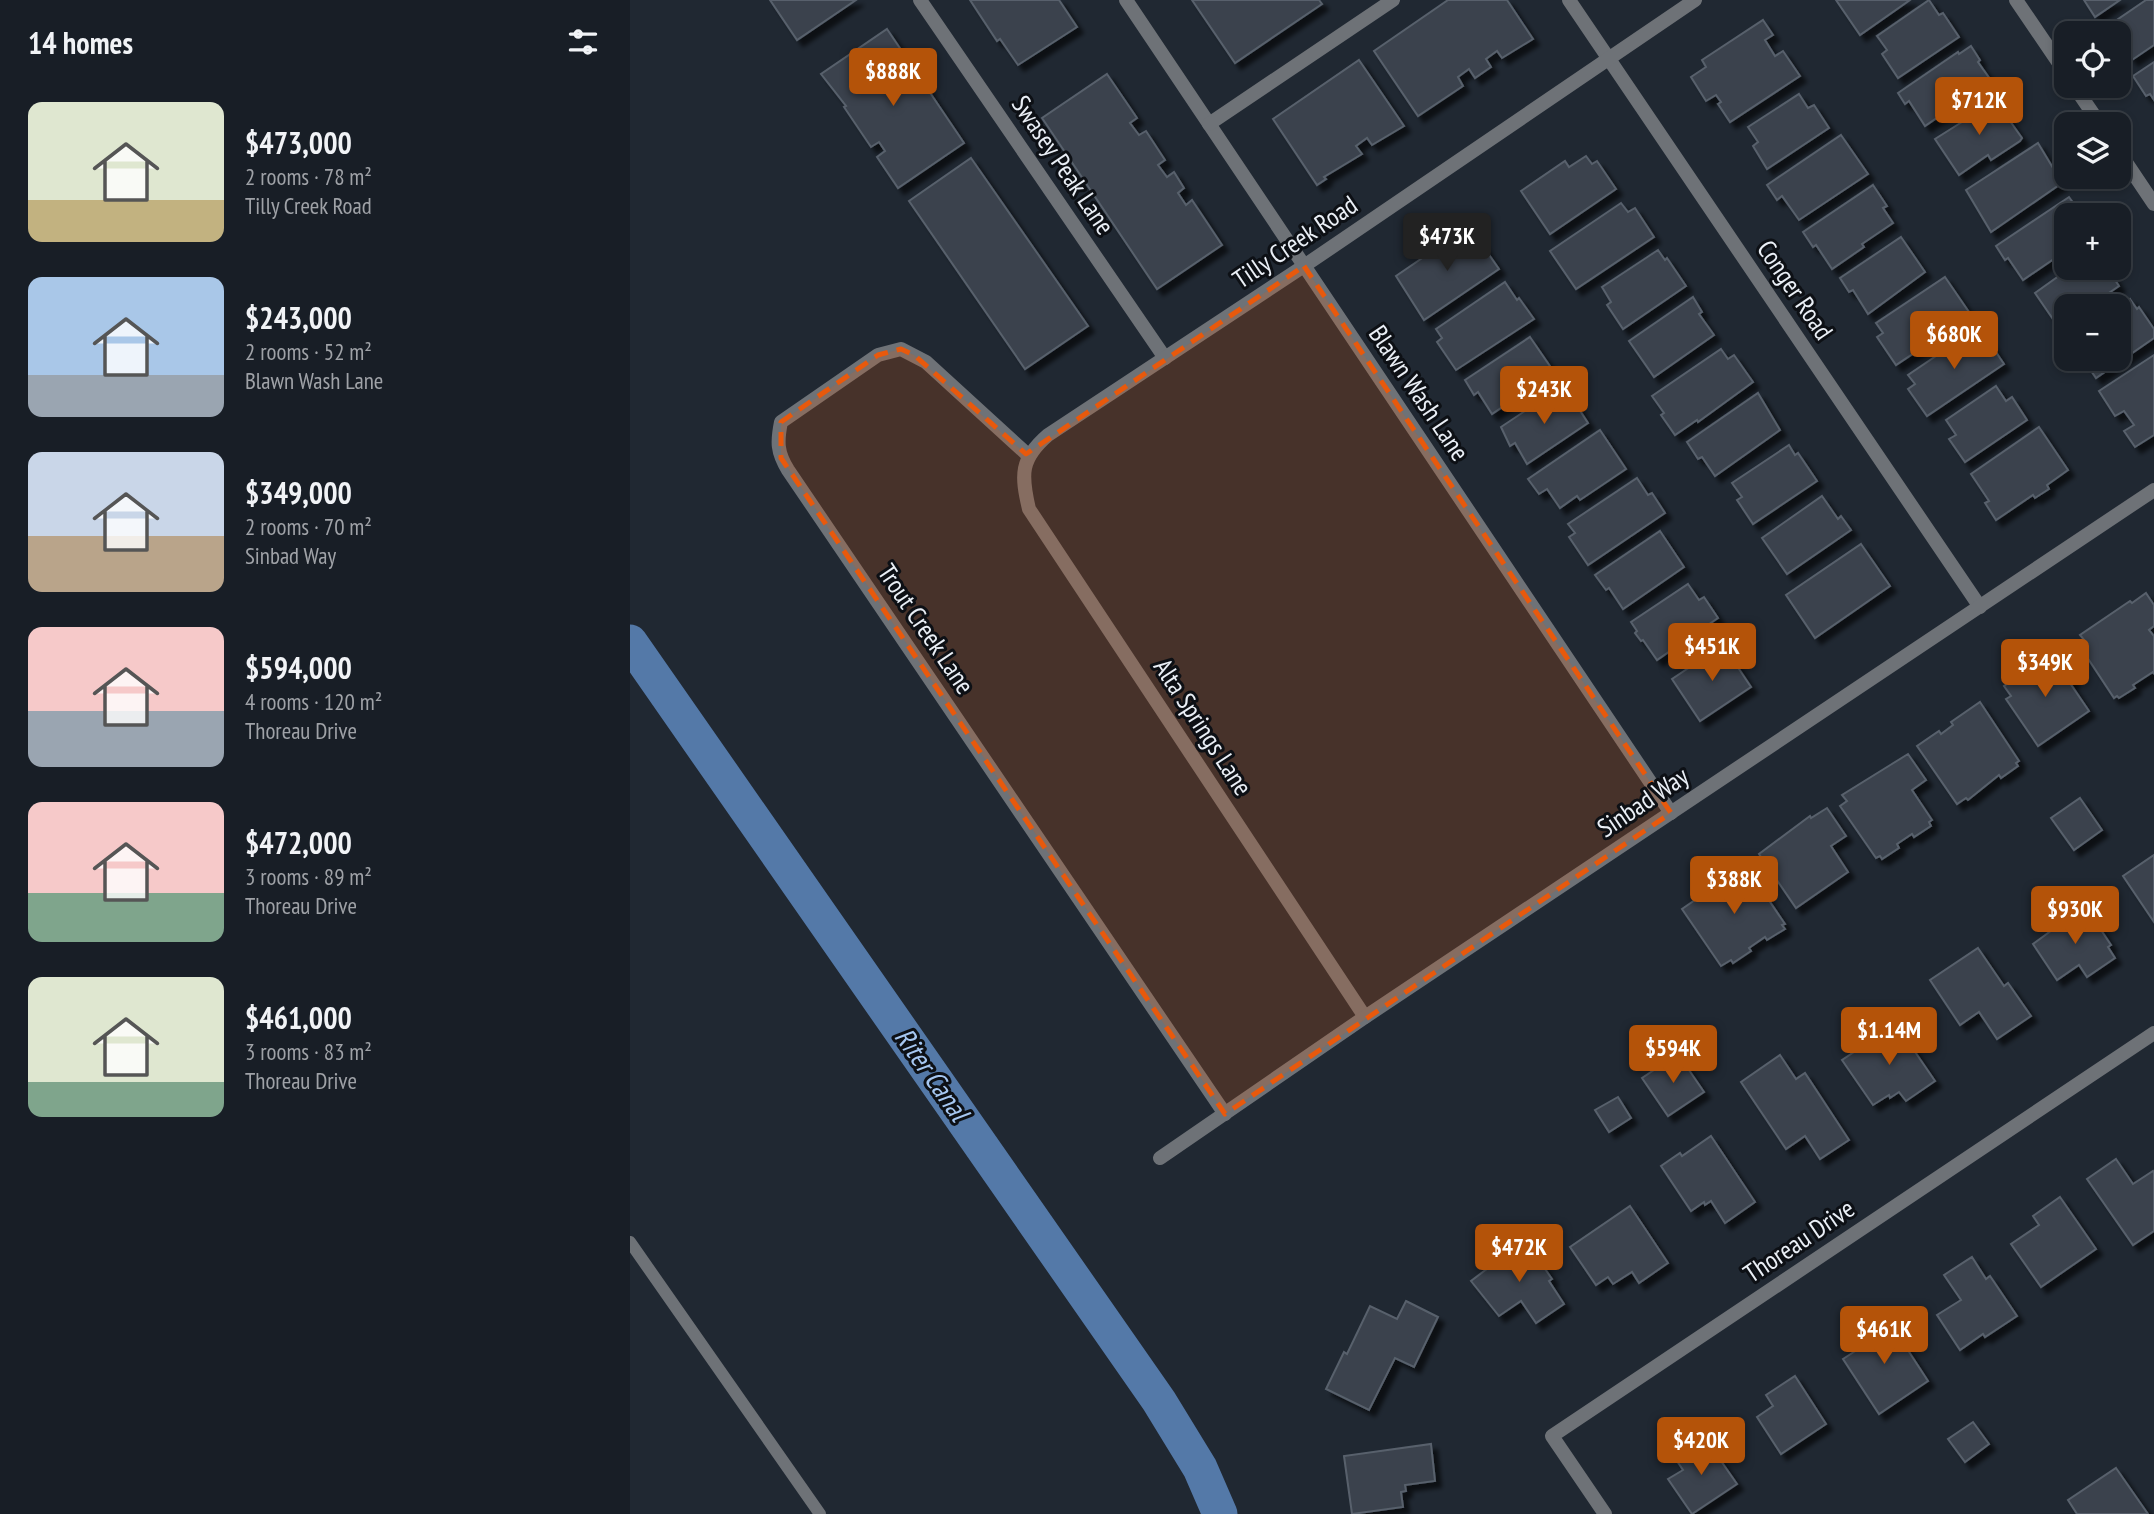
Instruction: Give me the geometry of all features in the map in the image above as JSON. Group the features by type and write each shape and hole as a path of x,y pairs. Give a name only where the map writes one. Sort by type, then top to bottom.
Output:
{"street":[{"name":"Swasey Peak Lane","path":"920,0 1165,358"},
{"name":"Blawn Wash Lane","path":"1126,0 1671,813"},
{"path":"1209,124 1393,0"},
{"name":"Conger Road","path":"1569,0 1980,607"},
{"name":"Tilly Creek Road","path":"1029,456 1048,435 1695,0"},
{"path":"2016,0 2054,56"},
{"path":"2131,170 2154,204"},
{"name":"Trout Creek Lane","path":"1029,456 926,362 901,349 878,355 781,422 777,444 788,470 1225,1114"},
{"name":"Alta Springs Lane","path":"1029,456 1023,482 1029,509 1365,1017"},
{"name":"Sinbad Way","path":"1160,1158 1365,1017 2154,490"},
{"name":"Thoreau Drive","path":"1605,1514 1552,1436 2153,1036"}],"lane":[{"path":"630,1241 820,1514"}],"highlighted area":[{"path":"1304,266 1671,813 1225,1114 781,458 781,422 878,355 901,349 914,355 1026,454"}],"building":[{"path":"770,0 856,0 797,40"},
{"path":"970,0 1059,0 1077,27 1018,65 1000,39 997,41"},
{"path":"1192,0 1319,0 1322,4 1235,63"},
{"path":"1448,0 1507,0 1533,39 1502,58 1497,51 1486,59 1491,67 1475,78 1469,69 1458,77 1463,86 1418,116 1374,51"},
{"path":"1836,0 1910,0 1860,35"},
{"path":"1929,0 1939,15 1943,13 1959,37 1898,78 1882,54 1887,50 1877,36"},
{"path":"2084,0 2120,0 2095,17"},
{"path":"2146,0 2154,0 2154,45 2132,60 2131,21 2115,21"},
{"path":"1763,20 1773,35 1765,40 1775,56 1783,51 1800,76 1730,122 1718,104 1721,102 1716,95 1706,101 1691,77 1706,67 1702,60"},
{"path":"887,29 964,143 898,188 877,157 885,151 879,142 871,147 844,107 846,106 821,74"},
{"path":"1971,46 1980,60 1978,62 1995,86 1963,107 1960,102 1925,126 1909,101 1905,104 1898,93"},
{"path":"1359,60 1404,126 1372,145 1367,138 1356,146 1362,154 1324,177 1326,179 1317,185 1273,119"},
{"path":"2154,62 2154,100 2150,94 2146,96 2133,76"},
{"path":"1107,74 1137,118 1130,123 1139,135 1146,131 1165,160 1158,165 1167,177 1174,172 1184,188 1178,193 1186,205 1192,200 1222,245 1157,289 1042,118"},
{"path":"1799,94 1808,108 1814,105 1829,128 1767,169 1753,146 1758,142 1748,127"},
{"path":"2000,98 2009,111 2005,114 2022,138 1991,160 1988,155 1959,175 1935,139"},
{"path":"1841,135 1868,174 1799,220 1782,196 1777,200 1767,185"},
{"path":"2038,143 2054,170 2054,189 1991,232 1966,190"},
{"path":"1586,156 1592,164 1597,161 1616,189 1550,234 1521,191 1565,161 1569,167"},
{"path":"971,158 1088,326 1025,369 909,201"},
{"path":"1873,185 1887,206 1883,208 1893,223 1832,269 1816,245 1813,247 1803,232"},
{"path":"2069,197 2073,203 2060,203"},
{"path":"1621,203 1628,212 1635,208 1654,237 1576,289 1550,251"},
{"path":"2054,207 2054,259 2023,280 1996,246"},
{"path":"1469,226 1499,269 1424,320 1396,276"},
{"path":"1901,237 1925,272 1868,314 1853,290 1849,292 1840,278"},
{"path":"1658,250 1665,260 1667,258 1686,286 1623,329 1607,305 1611,302 1602,287"},
{"path":"1945,277 1971,315 1896,365 1877,337 1883,333 1876,323"},
{"path":"2054,279 2115,280 2119,286 2107,294 2054,294 2054,321 2035,293"},
{"path":"1505,282 1534,319 1456,370 1437,342 1442,338 1436,329"},
{"path":"1693,297 1702,312 1699,314 1714,335 1654,377 1629,341"},
{"path":"2131,300 2137,309 2139,307 2154,329 2154,338 2131,354"},
{"path":"1979,327 2004,364 1927,416 1908,389 1915,384 1908,375"},
{"path":"1530,337 1554,372 1492,414 1478,392 1474,395 1465,380"},
{"path":"1721,349 1728,359 1734,355 1753,382 1698,422 1697,420 1675,435 1652,396"},
{"path":"2154,355 2154,435 2135,447 2124,431 2134,425 2124,411 2115,416 2099,391"},
{"path":"2091,371 2106,371 2096,378"},
{"path":"1996,386 2006,401 2012,397 2027,420 1965,462 1949,439 1956,435 1946,420"},
{"path":"1558,389 1567,404 1573,400 1588,423 1527,464 1515,443 1510,446 1501,427"},
{"path":"1758,393 1780,430 1715,476 1702,457 1698,459 1687,442"},
{"path":"2039,427 2068,470 2047,485 2049,489 2035,498 2033,495 1996,520 1985,503 1989,501 1971,474"},
{"path":"1600,430 1626,469 1580,500 1577,496 1560,508 1547,489 1539,494 1528,479"},
{"path":"1789,445 1795,455 1798,453 1817,481 1753,524 1737,500 1742,497 1732,483"},
{"path":"1637,478 1648,495 1652,493 1665,513 1588,565 1569,537 1575,533 1568,524"},
{"path":"1822,496 1838,519 1841,516 1851,530 1787,574 1762,538"},
{"path":"1660,531 1684,567 1623,609 1609,588 1606,590 1595,575"},
{"path":"1861,544 1890,586 1815,638 1786,595"},
{"path":"1688,584 1699,600 1704,597 1718,618 1657,660 1635,633 1637,631 1631,622"},
{"path":"2146,593 2154,605 2154,626 2149,630 2154,636 2154,674 2153,672 2133,685 2135,688 2119,698 2114,698 2079,645 2085,641 2080,635"},
{"path":"1723,645 1751,687 1700,721 1672,679"},
{"path":"2054,652 2089,711 2038,746 2006,699 2011,696 2004,686"},
{"path":"1980,702 2019,761 2016,763 2018,766 2001,778 1999,775 1968,800 1966,798 1957,804 1917,746 1939,731 1941,734 1953,725 1951,722"},
{"path":"1908,754 1926,780 1912,790 1932,820 1929,822 1931,826 1897,844 1899,848 1882,859 1880,856 1876,858 1840,806 1847,801 1842,795"},
{"path":"2080,798 2102,830 2074,850 2051,818"},
{"path":"1827,808 1846,836 1831,846 1848,872 1796,908 1759,854 1810,816 1811,818"},
{"path":"2154,855 2154,922 2123,876"},
{"path":"1743,862 1785,924 1782,925 1785,929 1767,940 1765,937 1733,963 1731,960 1721,966 1682,909"},
{"path":"2085,906 2111,945 2108,947 2115,958 2087,977 2079,965 2057,980 2033,944"},
{"path":"1978,948 2004,986 2008,983 2031,1016 1997,1039 1979,1012 1960,1025 1930,980"},
{"path":"1896,1024 1935,1081 1906,1101 1899,1092 1873,1105 1842,1060"},
{"path":"1678,1054 1704,1092 1668,1116 1642,1078"},
{"path":"1780,1055 1796,1079 1805,1073 1849,1140 1820,1159 1805,1136 1786,1149 1741,1082"},
{"path":"1618,1097 1631,1118 1609,1132 1595,1110"},
{"path":"1711,1136 1755,1202 1725,1223 1711,1201 1705,1205 1704,1202 1691,1211 1661,1166 1680,1153 1682,1156"},
{"path":"2116,1159 2133,1184 2153,1171 2154,1173 2154,1231 2133,1245 2087,1179"},
{"path":"2060,1197 2096,1249 2041,1287 2011,1244 2039,1225 2033,1216"},
{"path":"1630,1206 1668,1263 1639,1283 1632,1272 1613,1284 1608,1277 1596,1285 1570,1247"},
{"path":"1525,1240 1552,1279 1549,1281 1564,1304 1536,1323 1521,1301 1499,1316 1471,1281"},
{"path":"1972,1257 1986,1279 1990,1276 2017,1316 1960,1350 1937,1315 1961,1300 1944,1275"},
{"path":"1406,1301 1438,1317 1414,1367 1395,1358 1369,1410 1326,1389 1344,1352 1347,1354 1370,1306 1397,1319"},
{"path":"1885,1315 1928,1381 1879,1414 1843,1359 1863,1346 1856,1334"},
{"path":"1795,1376 1826,1424 1781,1454 1757,1417 1773,1406 1766,1395"},
{"path":"1973,1422 1989,1444 1965,1462 1948,1439"},
{"path":"1705,1438 1737,1484 1692,1514 1668,1479 1683,1470 1675,1458"},
{"path":"1431,1444 1435,1481 1405,1485 1406,1491 1401,1492 1403,1507 1352,1514 1344,1456"},
{"path":"2116,1468 2148,1514 2077,1514 2068,1500"}],"waterway":[{"name":"Riter Canal","path":"630,642 1159,1401 1200,1468 1220,1514"}]}
